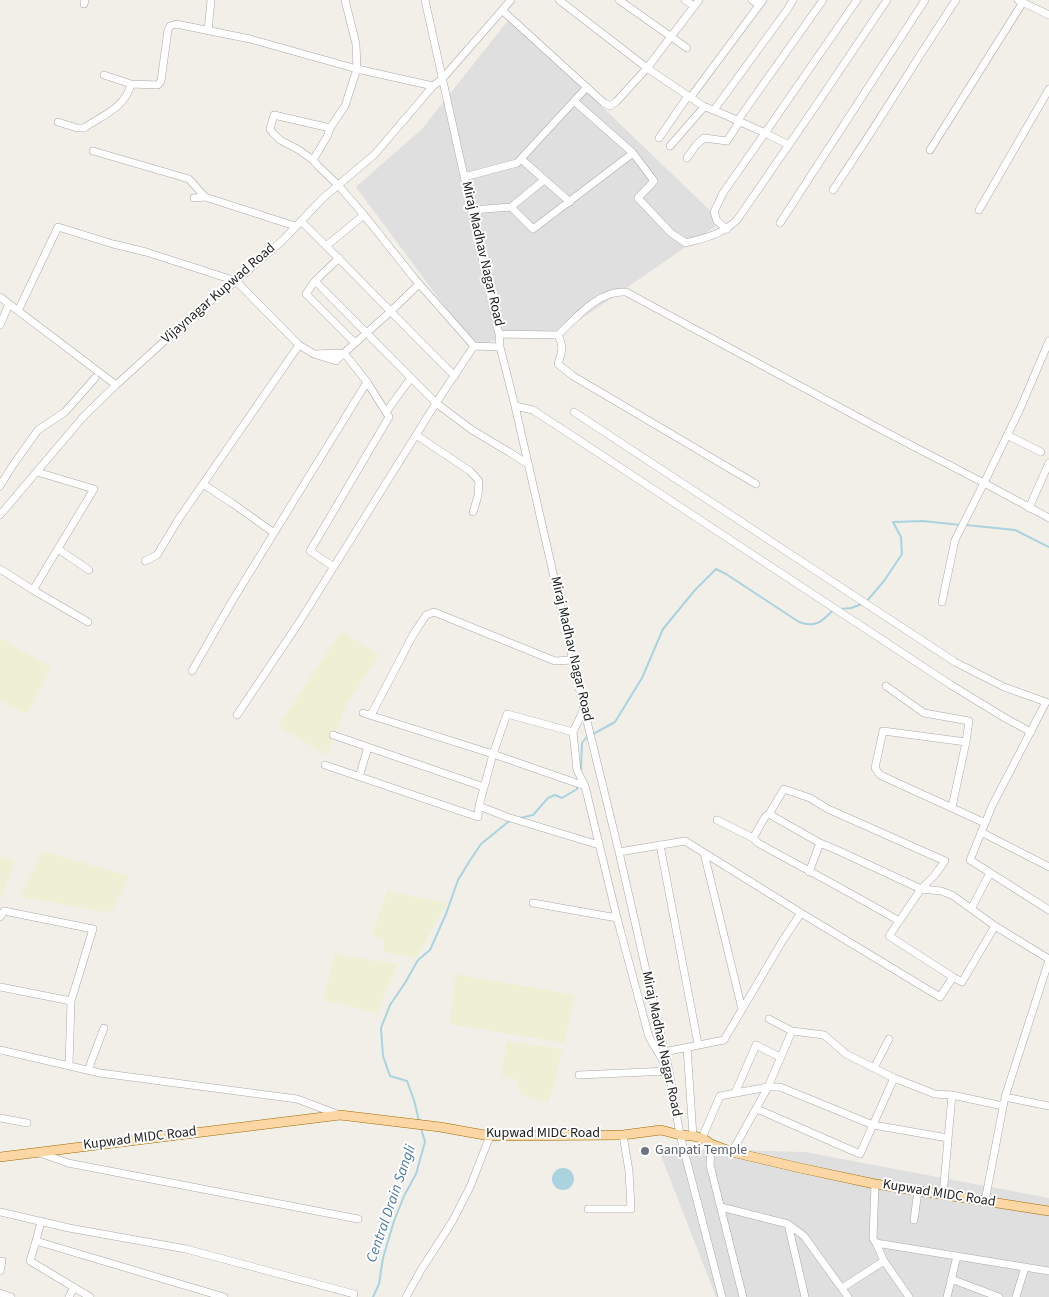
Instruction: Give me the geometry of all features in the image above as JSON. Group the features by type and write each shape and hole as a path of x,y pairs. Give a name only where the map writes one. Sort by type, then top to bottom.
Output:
{"main road":[{"name":"Kupwad MIDC Road","path":"0,1157 340,1115 440,1127 490,1136 623,1135 661,1130 698,1137 732,1152 875,1184 1049,1211"}],"street":[{"path":"208,31 211,0"},
{"path":"313,160 328,135 330,128 345,106 357,69 356,44 345,0"},
{"name":"Miraj Madhav Nagar Road","path":"425,0 499,334 500,347 669,1071 680,1135 722,1297"},
{"name":"Vijaynagar Kupwad Road","path":"0,515 84,416 116,385 193,315 283,240 323,198 375,154 433,86 442,79 511,0"},
{"path":"560,0 647,68 704,107 739,121 789,145"},
{"path":"619,0 687,48"},
{"path":"503,11 604,103 610,106 616,102 647,68 697,3 685,0"},
{"path":"659,138 761,2 752,0"},
{"path":"714,110 793,0"},
{"path":"687,158 696,145 704,138 727,141 823,0"},
{"path":"727,229 718,221 714,212 723,193 857,0"},
{"path":"574,101 633,154 654,181 638,198 671,233 686,243 710,237 727,229 737,220 887,0"},
{"path":"780,223 925,0"},
{"path":"833,190 956,0"},
{"path":"930,150 1020,1 1049,15"},
{"path":"104,75 131,84 158,85 161,82 168,30 170,26 176,24 250,39 357,69 433,86"},
{"path":"58,122 77,128 84,128 121,104 131,84"},
{"path":"464,177 517,163 587,87"},
{"path":"979,210 1049,89"},
{"path":"670,146 704,107"},
{"path":"330,128 274,115 270,129 280,140 313,160 338,185 419,284 474,346 500,347"},
{"path":"93,151 189,179 205,197"},
{"path":"511,207 533,229 633,154"},
{"path":"521,159 570,202"},
{"path":"472,210 511,207 544,180"},
{"path":"194,198 205,197 298,224 339,258 455,376"},
{"path":"326,246 364,215"},
{"path":"18,311 58,227 146,252 236,281 299,345 314,354 336,361 419,284"},
{"path":"339,258 306,294 354,344"},
{"path":"316,281 366,334 436,403 472,430 529,465"},
{"path":"499,334 558,335 588,305 609,294 619,291 626,292 1049,518"},
{"path":"0,297 116,385"},
{"path":"0,324 9,304"},
{"path":"558,335 562,342 562,352 558,364 574,376 756,484"},
{"path":"942,602 955,540 1020,409 1049,341"},
{"path":"145,561 158,555 178,520 299,345"},
{"path":"237,715 300,621 436,403 474,346"},
{"path":"334,567 310,551 389,416 367,382 344,353"},
{"path":"0,486 13,464 38,430 65,412 94,378"},
{"path":"386,412 411,378"},
{"path":"192,671 231,603 367,382"},
{"path":"515,406 533,410 951,685 1031,732"},
{"path":"574,412 955,662 1004,687 1047,702 985,823 970,860 1049,910"},
{"path":"416,435 470,471 479,481 478,496 473,512"},
{"path":"1007,435 1041,452"},
{"path":"1029,508 1049,463"},
{"path":"32,590 94,489 37,472"},
{"path":"203,484 274,534"},
{"path":"58,549 89,570"},
{"path":"0,569 88,622"},
{"path":"573,660 555,661 434,612 426,615 367,714 494,754 585,786"},
{"path":"886,686 924,713 969,721 952,807"},
{"path":"579,1075 669,1071 649,1037 617,918 585,786 577,770 573,732 584,709"},
{"path":"325,766 478,818 484,787 507,714 573,732"},
{"path":"966,742 883,731 875,768 880,775 985,823"},
{"path":"332,735 484,787"},
{"path":"359,777 368,747"},
{"path":"752,838 784,789 810,798 828,809 945,861 921,889 889,936 962,982 995,926"},
{"path":"479,806 506,817 599,845"},
{"path":"769,814 820,844 921,889 941,891 952,895 995,926 1049,959 1005,1097 985,1201"},
{"path":"717,820 900,921"},
{"path":"982,832 1049,867"},
{"path":"619,852 685,841 940,997 953,978"},
{"path":"809,872 820,844"},
{"path":"660,845 698,1044"},
{"path":"704,853 742,1009"},
{"path":"971,909 990,873"},
{"path":"533,903 617,918"},
{"path":"0,917 4,911 93,928 72,1001 69,1066"},
{"path":"664,1052 724,1040 801,913"},
{"path":"0,987 72,1001"},
{"path":"769,1019 792,1031 824,1034 846,1054 894,1078 935,1094 952,1095 1003,1106"},
{"path":"89,1070 104,1028"},
{"path":"732,1152 768,1087 792,1031"},
{"path":"874,1068 889,1039"},
{"path":"735,1093 756,1045 780,1057"},
{"path":"687,1047 698,1137"},
{"path":"0,1050 100,1073 297,1099 340,1115"},
{"path":"757,1109 860,1154 894,1078"},
{"path":"698,1137 720,1096 768,1087 780,1087 873,1125 948,1138"},
{"path":"943,1194 952,1095"},
{"path":"1005,1097 1049,1106"},
{"path":"0,1118 27,1123"},
{"path":"588,1210 631,1209 629,1171 623,1135"},
{"path":"406,1297 439,1240 452,1222 470,1187 490,1136"},
{"path":"711,1144 710,1165 743,1297"},
{"path":"38,1152 68,1163 358,1219"},
{"path":"875,1184 873,1239 884,1262 909,1297"},
{"path":"914,1220 918,1191"},
{"path":"721,1207 788,1224 804,1236 848,1297"},
{"path":"0,1212 69,1228 186,1249 354,1294"},
{"path":"41,1221 30,1261 90,1297"},
{"path":"788,1224 805,1297"},
{"path":"36,1241 224,1297"},
{"path":"876,1243 1049,1271"},
{"path":"947,1297 957,1256"},
{"path":"0,1271 2,1261"},
{"path":"842,1288 884,1262"},
{"path":"1016,1297 1026,1267"},
{"path":"952,1279 999,1297"},
{"path":"69,1297 74,1288"},
{"path":"0,1293 11,1297"}],"shaded area":[{"path":"510,18 722,222 558,335 518,334 474,346 356,187 422,129"},
{"path":"658,1148 805,1152 1049,1198 1049,1297 716,1297"}],"green space":[{"path":"341,631 379,655 347,703 327,755 278,727"},
{"path":"0,638 51,667 27,714 0,701"},
{"path":"43,851 129,876 111,913 20,897"},
{"path":"0,856 15,861 0,901"},
{"path":"387,891 447,903 416,958 383,952 384,940 372,935"},
{"path":"335,954 398,964 377,1013 323,1000"},
{"path":"456,974 575,995 564,1043 449,1024"},
{"path":"506,1041 562,1049 555,1083 548,1103 520,1094 516,1079 502,1076"}],"water":[{"path":"559,1168 567,1168 574,1175 574,1183 567,1190 559,1190 552,1183 552,1175"}],"waterway":[{"name":"Central Drain Sangli","path":"866,602 884,581 902,554 901,537 893,522 923,521 961,525"},
{"path":"966,525 1015,530 1049,547"},
{"path":"581,770 582,743 586,738 615,722 642,678 663,629 695,590 716,569 799,622 805,624 818,623 833,610"},
{"name":"Central Drain Sangli","path":"840,609 862,604"},
{"name":"Central Drain Sangli","path":"520,818 533,815 548,798 555,795 562,798 577,789 577,785"},
{"name":"Central Drain Sangli","path":"419,1121 407,1081 390,1076 383,1056 381,1028 390,1005 418,960 430,950 458,880 469,862 481,844 511,821"},
{"name":"Central Drain Sangli","path":"373,1297 379,1284 383,1258 394,1221 404,1196 416,1174 425,1142 421,1128"}],"place":[{"name":"Ganpati Temple","path":"645,1151"}]}
